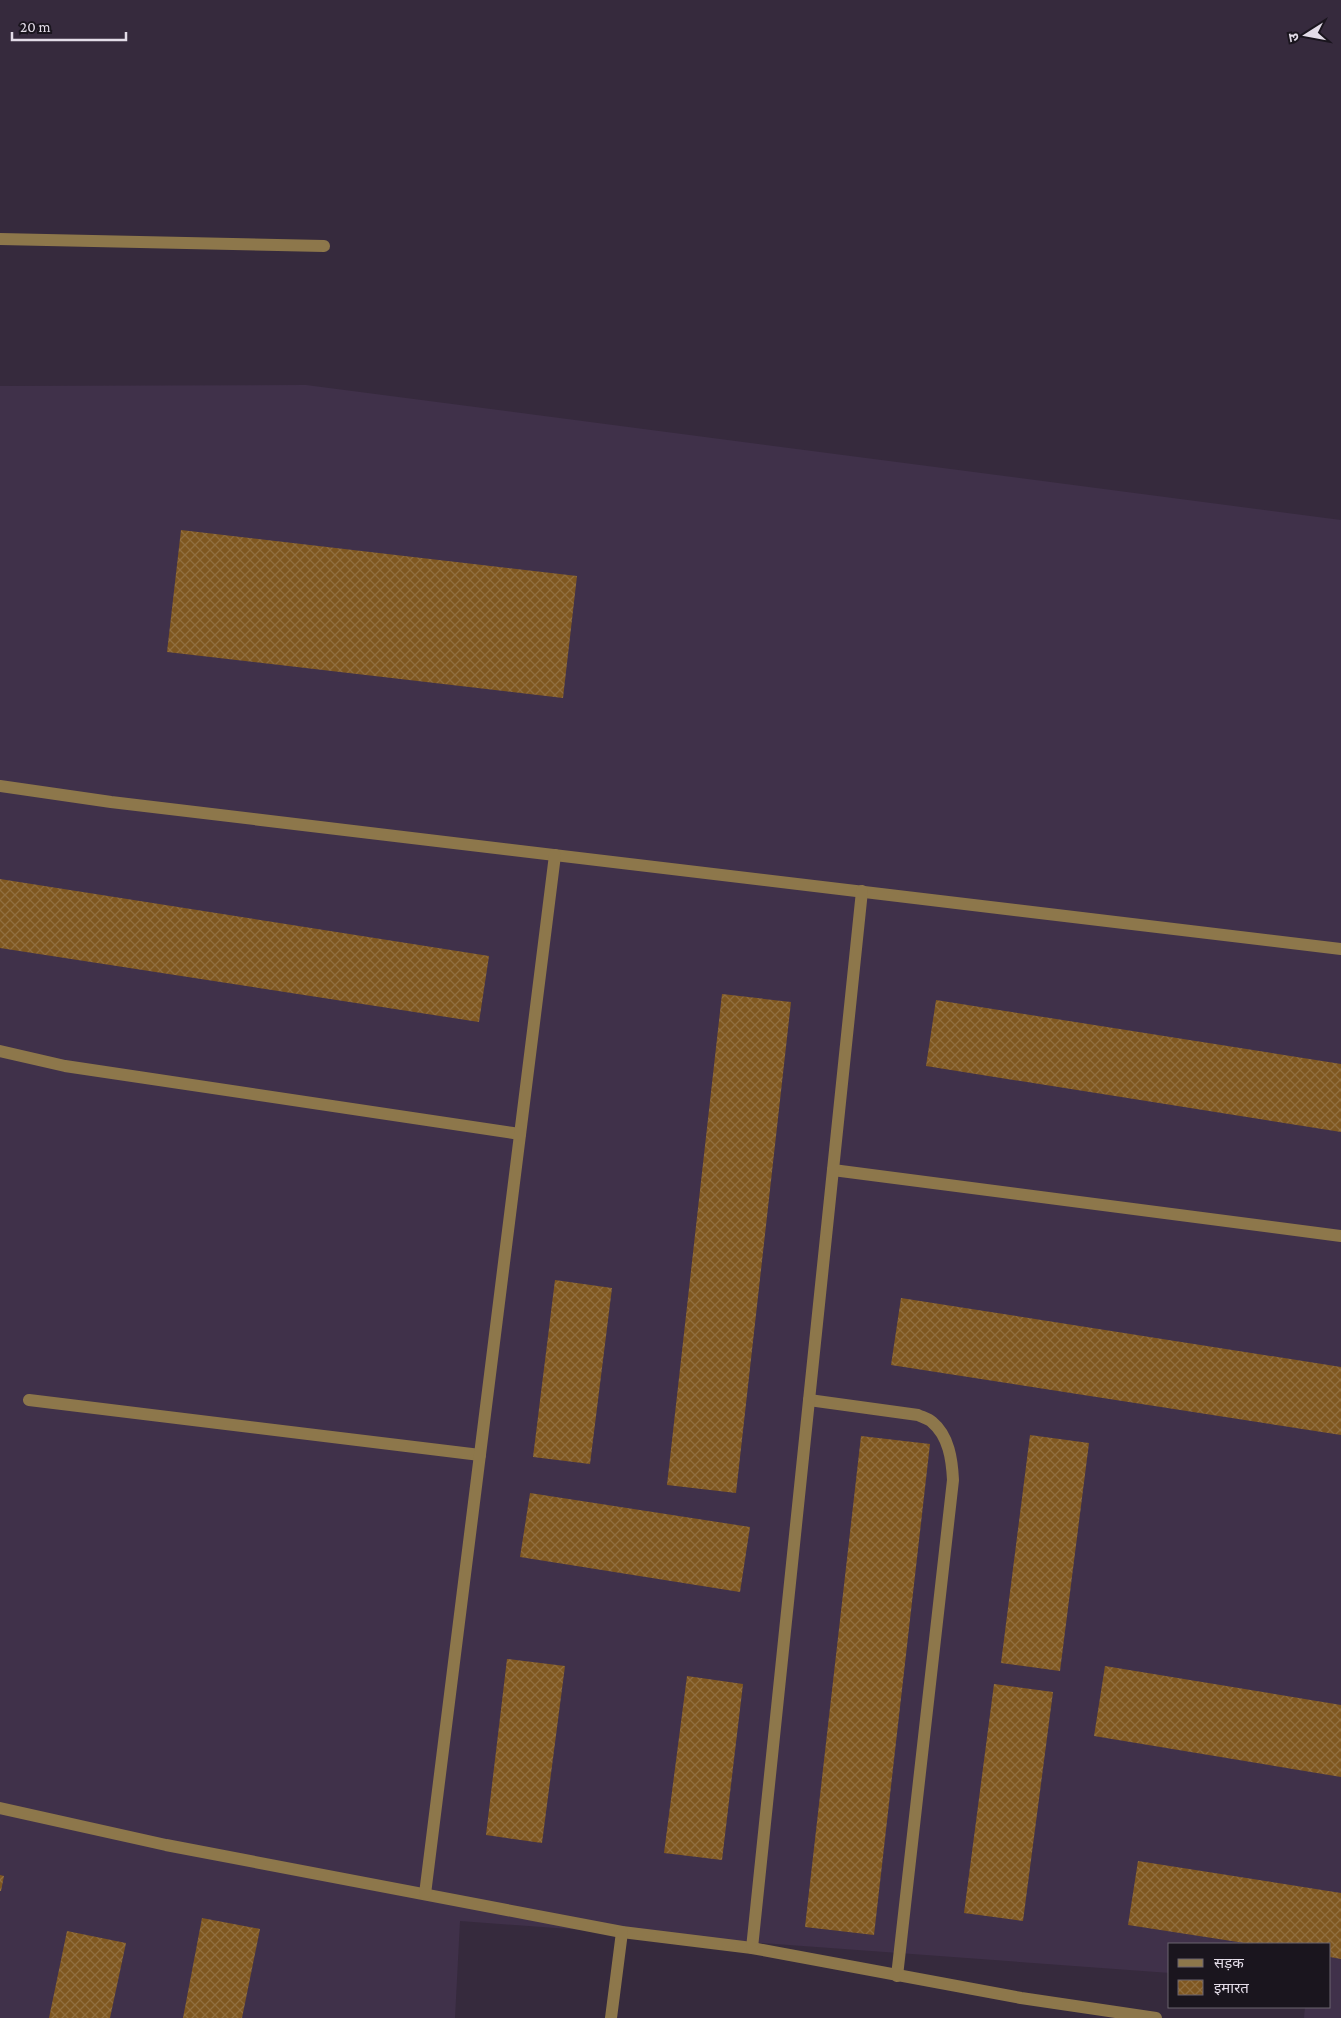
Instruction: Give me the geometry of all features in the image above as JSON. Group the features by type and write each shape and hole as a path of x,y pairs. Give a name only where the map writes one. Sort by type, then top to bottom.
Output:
{"street":[{"path":"0,239 324,246"},
{"path":"0,786 111,802 1341,949"},
{"path":"425,1894 555,855"},
{"path":"752,1948 862,891"},
{"path":"0,1051 65,1066 520,1134"},
{"path":"833,1170 1341,1236"},
{"path":"29,1400 480,1455"},
{"path":"809,1400 918,1415 932,1422 943,1437 952,1456 953,1480 897,1976"},
{"path":"0,1808 166,1845 622,1932 752,1948 1071,2012 1156,2018"},
{"path":"611,2018 622,1932"}],"shaded area":[{"path":"306,385 1341,520 1341,2018 1304,2018 1305,2008 1331,2008 1331,1943 1168,1943 1168,1973 460,1921 455,2018 0,2018 0,386"}],"building":[{"path":"181,530 577,576 563,698 167,652"},
{"path":"0,879 489,956 479,1022 0,948"},
{"path":"722,994 791,1002 736,1493 667,1485"},
{"path":"936,1000 1341,1064 1341,1132 926,1066"},
{"path":"555,1280 612,1288 590,1464 533,1457"},
{"path":"901,1298 1341,1367 1341,1435 891,1365"},
{"path":"1030,1435 1089,1443 1060,1671 1001,1663"},
{"path":"861,1436 930,1444 874,1935 805,1927"},
{"path":"530,1493 750,1527 740,1592 520,1557"},
{"path":"507,1659 565,1666 542,1843 486,1835"},
{"path":"1105,1666 1341,1705 1341,1777 1094,1736"},
{"path":"687,1676 743,1684 722,1860 664,1853"},
{"path":"994,1684 1053,1692 1023,1921 964,1913"},
{"path":"1138,1861 1341,1893 1341,1959 1331,1957 1331,1943 1245,1943 1128,1925"},
{"path":"0,1875 4,1876 1,1891 0,1891"},
{"path":"202,1918 260,1929 242,2018 183,2018"},
{"path":"67,1931 126,1943 110,2018 49,2018"}]}
